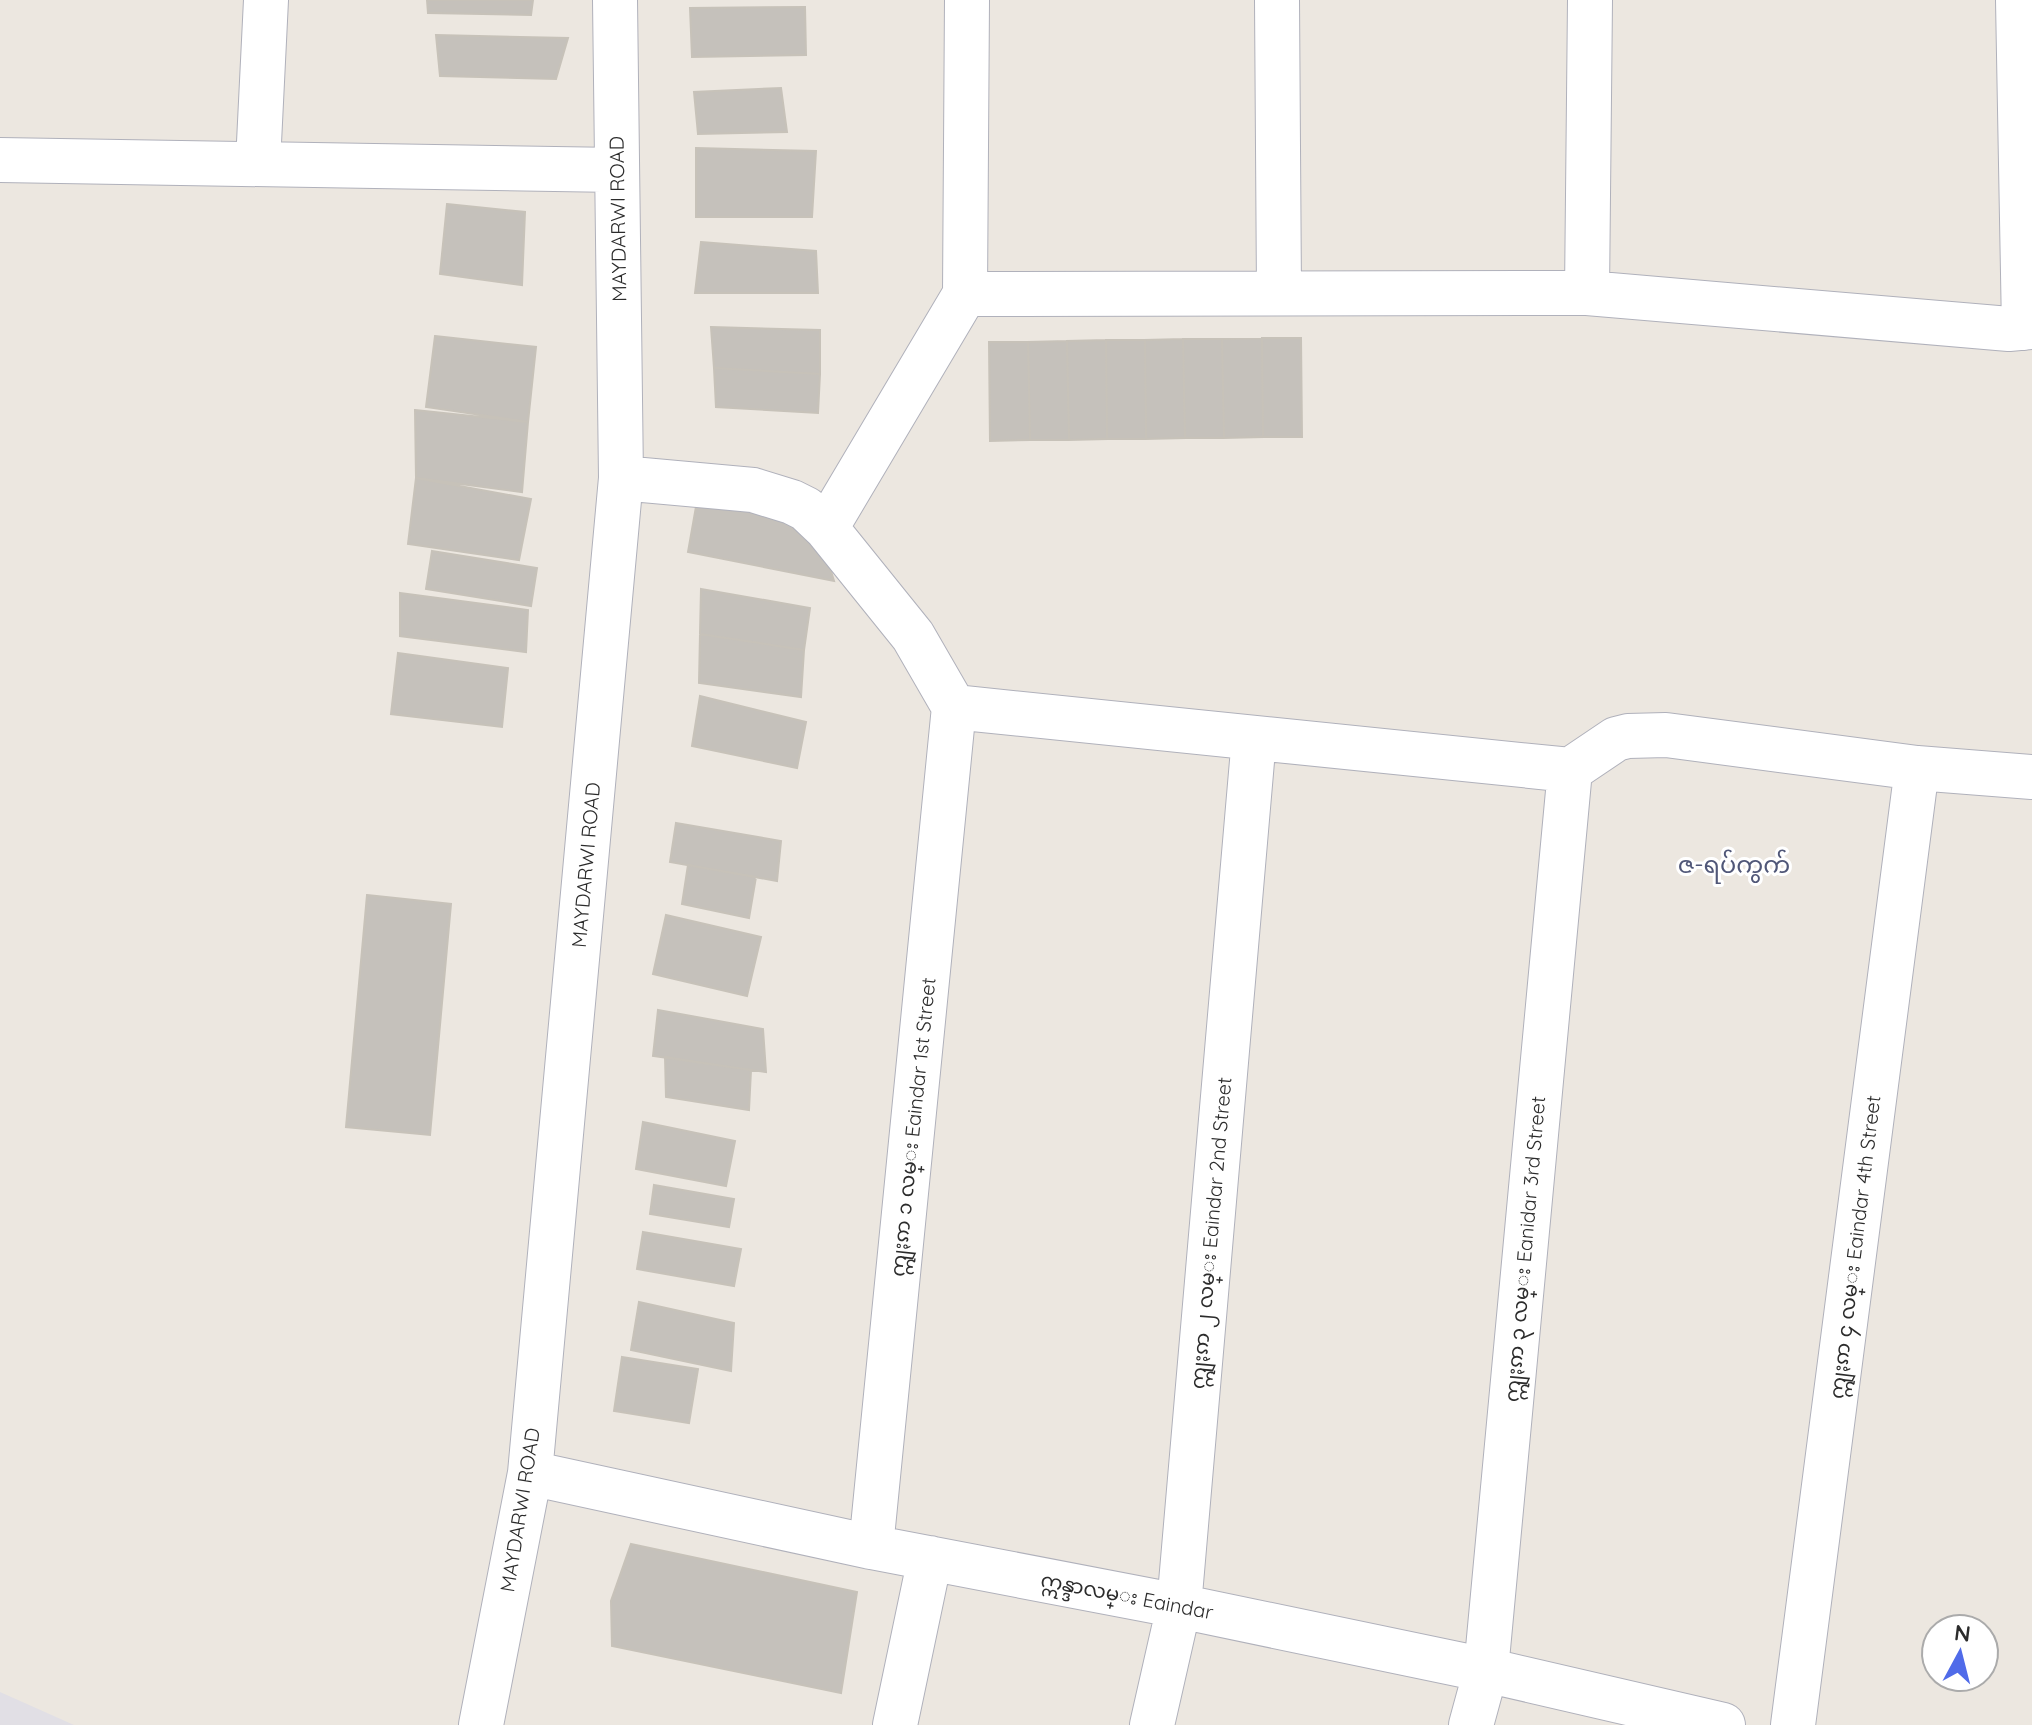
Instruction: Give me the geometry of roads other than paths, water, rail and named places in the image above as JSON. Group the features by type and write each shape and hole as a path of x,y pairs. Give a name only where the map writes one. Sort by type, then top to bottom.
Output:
{"street":[{"path":"258,163 266,0"},
{"name":"MAYDARWI ROAD","path":"481,1725 530,1473 621,478 615,0"},
{"path":"826,528 965,294 967,0"},
{"path":"1277,0 1279,293"},
{"path":"1587,293 1590,0"},
{"path":"965,294 1587,293 2009,329 2028,327 2018,0"},
{"path":"0,160 617,170"},
{"path":"621,478 753,490 806,509 826,528 913,636 954,707 1570,770 1616,739 1666,735 1917,768 2032,777"},
{"name":"ဣျႏၵာ ၁ လမ္း Eaindar 1st Street","path":"871,1547 954,707"},
{"name":"ဣျႏၵာ ၂ လမ္း Eaindar 2nd Street","path":"1152,1725 1179,1606 1254,738"},
{"name":"ဣျႏၵာ ၄ လမ္း Eaindar 4th Street","path":"1793,1725 1917,768"},
{"name":"ဣျႏၵာ ၃ လမ္း Eanidar 3rd Street","path":"1471,1725 1486,1670 1570,770"},
{"name":"ဣန္ဒာလမ္း Eaindar","path":"530,1473 871,1547 1179,1606 1486,1670 1723,1725"},
{"path":"895,1725 930,1558"}],"district":[{"name":"ဇ-ရပ်ကွက်","path":"1734,865"}]}
